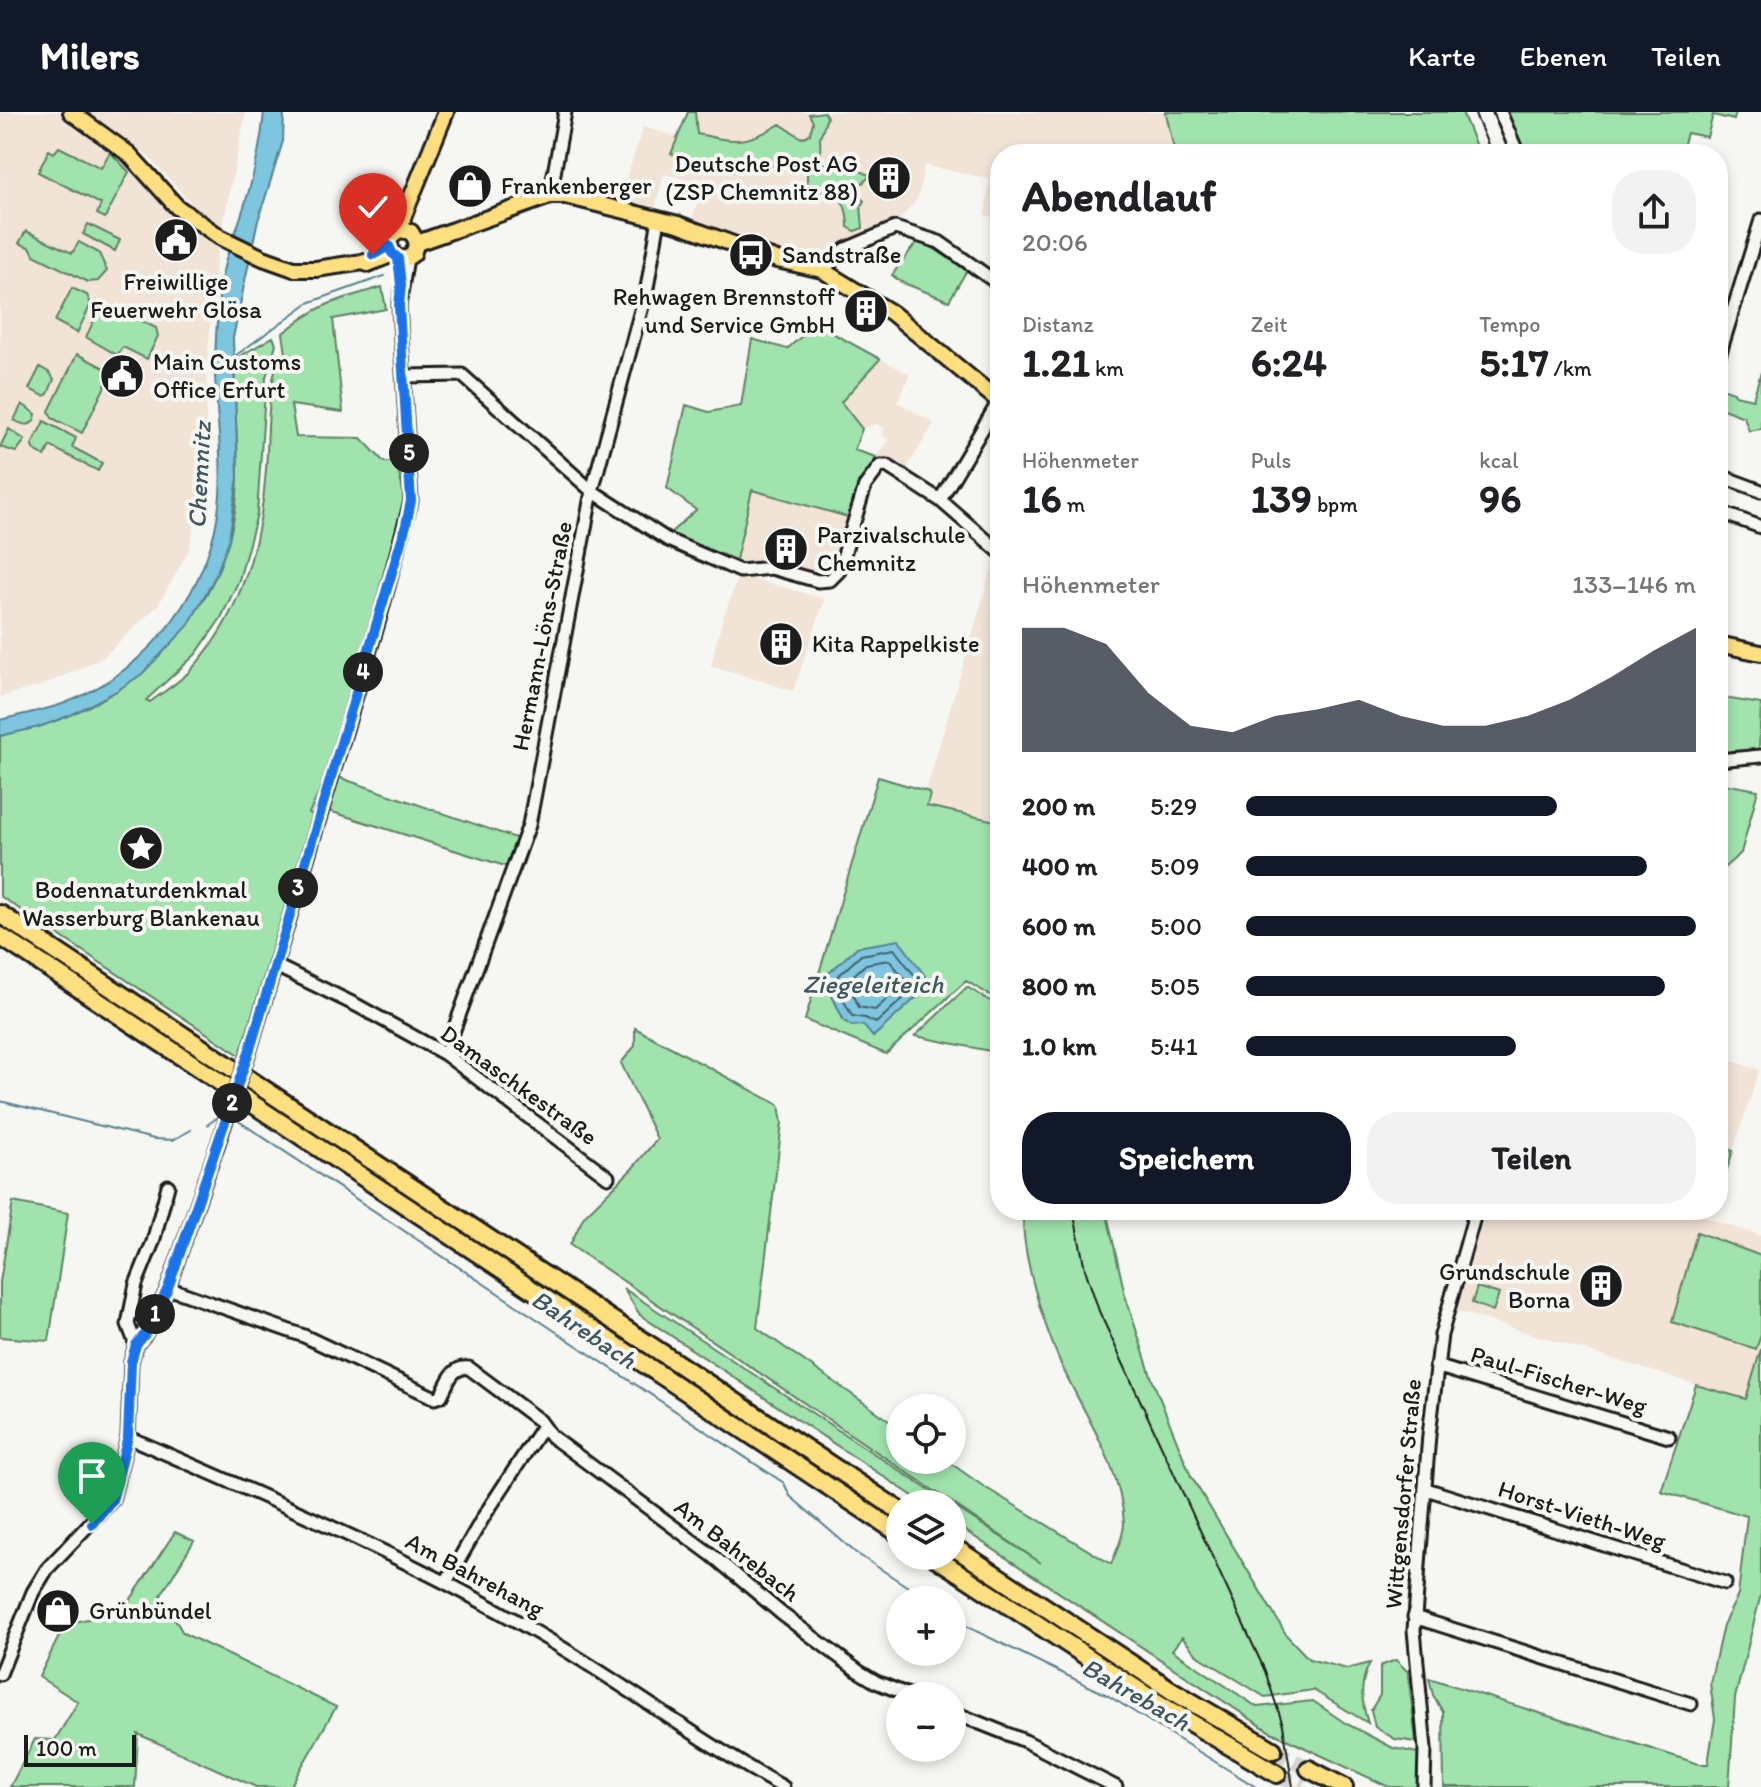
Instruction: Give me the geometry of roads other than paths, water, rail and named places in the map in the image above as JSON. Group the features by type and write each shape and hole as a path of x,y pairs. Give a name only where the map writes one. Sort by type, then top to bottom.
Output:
{"highway":[{"path":"0,914 886,1502"},
{"path":"0,936 886,1525"},
{"path":"966,1555 1171,1690 1273,1750"},
{"path":"954,1570 1164,1707 1277,1774"},
{"path":"1309,1769 1344,1787"}],"main road":[{"path":"71,112 129,154 177,207 220,237 263,258 306,270 416,251 410,235 407,210 446,112"},
{"path":"397,254 391,236 446,231 494,218 550,196 565,196 659,219 777,260 822,270 848,283 892,313 990,393"},
{"path":"1728,646 1761,653"}],"street":[{"path":"550,196 565,112"},
{"path":"1500,112 1514,144"},
{"name":"Hermann-Löns-Straße","path":"445,1054 529,825 592,491 647,288 659,219"},
{"path":"1728,327 1761,220"},
{"path":"822,270 846,249 895,228 939,242 990,278"},
{"path":"0,1674 33,1592 47,1569 112,1500 128,1437 131,1362 136,1345 146,1333 168,1288 250,1049 406,525 411,501 397,254"},
{"path":"405,376 462,375 592,491 668,540 740,571 771,568 818,581 830,580 839,571 865,486 880,466 887,466 940,500 990,543"},
{"path":"940,500 990,418"},
{"path":"1728,479 1761,491"},
{"path":"1728,515 1761,527"},
{"path":"1728,759 1761,756"},
{"name":"Damaschkestraße","path":"276,966 445,1054 608,1177"},
{"path":"136,1345 128,1324 136,1284 153,1242 168,1186"},
{"name":"Wittgensdorfer Straße","path":"1424,1787 1425,1749 1414,1647 1414,1617 1436,1366 1441,1335 1473,1220"},
{"name":"Am Bahrebach","path":"168,1288 304,1336 435,1398 441,1396 455,1370 469,1368 540,1421 551,1436 713,1556 770,1605 858,1671 886,1686"},
{"name":"Paul-Fischer-Weg","path":"1436,1366 1669,1437"},
{"path":"446,1582 543,1426"},
{"name":"Am Bahrehang","path":"128,1437 324,1523 446,1582 625,1686 783,1787"},
{"name":"Horst-Vieth-Weg","path":"1426,1489 1725,1583"},
{"path":"1414,1617 1691,1704"},
{"path":"966,1718 1025,1741 1116,1787"}],"water":[{"path":"264,112 284,112 283,141 257,224 233,338 238,477 229,540 216,575 188,626 142,674 71,715 39,727 0,736 0,720 65,703 96,689 124,670 150,647 172,621 191,592 205,561 215,529 220,495 215,373 220,288 226,258 253,176"},
{"name":"Ziegeleiteich","path":"899,940 931,984 873,1037 863,1025 852,1026 844,1021 828,987 827,975 857,947"}],"waterway":[{"path":"235,356 308,303 384,276"},
{"name":"Bahrebach","path":"0,1101 154,1139 173,1140 191,1130"},
{"name":"Bahrebach","path":"207,1125 221,1115"},
{"name":"Bahrebach","path":"231,1116 784,1483 790,1496 856,1553 907,1586"},
{"name":"Bahrebach","path":"966,1625 1107,1695 1256,1787"}],"tunnel":[{"path":"1273,1750 1309,1769"},
{"path":"1277,1774 1302,1787"}],"railway":[{"path":"1474,112 1488,144"},
{"path":"1075,1220 1085,1269 1099,1311 1265,1671 1283,1725 1293,1787"}],"place":[{"name":"Deutsche Post AG (ZSP Chemnitz 88)","path":"889,178"},
{"name":"Frankenberger","path":"470,186"},
{"name":"Freiwillige Feuerwehr Glösa","path":"176,240"},
{"name":"Sandstraße","path":"751,255"},
{"name":"Rehwagen Brennstoff und Service GmbH","path":"866,311"},
{"name":"Main Customs Office Erfurt","path":"122,376"},
{"name":"Parzivalschule Chemnitz","path":"786,549"},
{"name":"Kita Rappelkiste","path":"781,644"},
{"name":"Bodennaturdenkmal Wasserburg Blankenau","path":"141,848"},
{"name":"Grundschule Borna","path":"1601,1286"},
{"name":"Grünbündel","path":"58,1611"}],"water label":[{"name":"Chemnitz","path":"199,475"}]}
